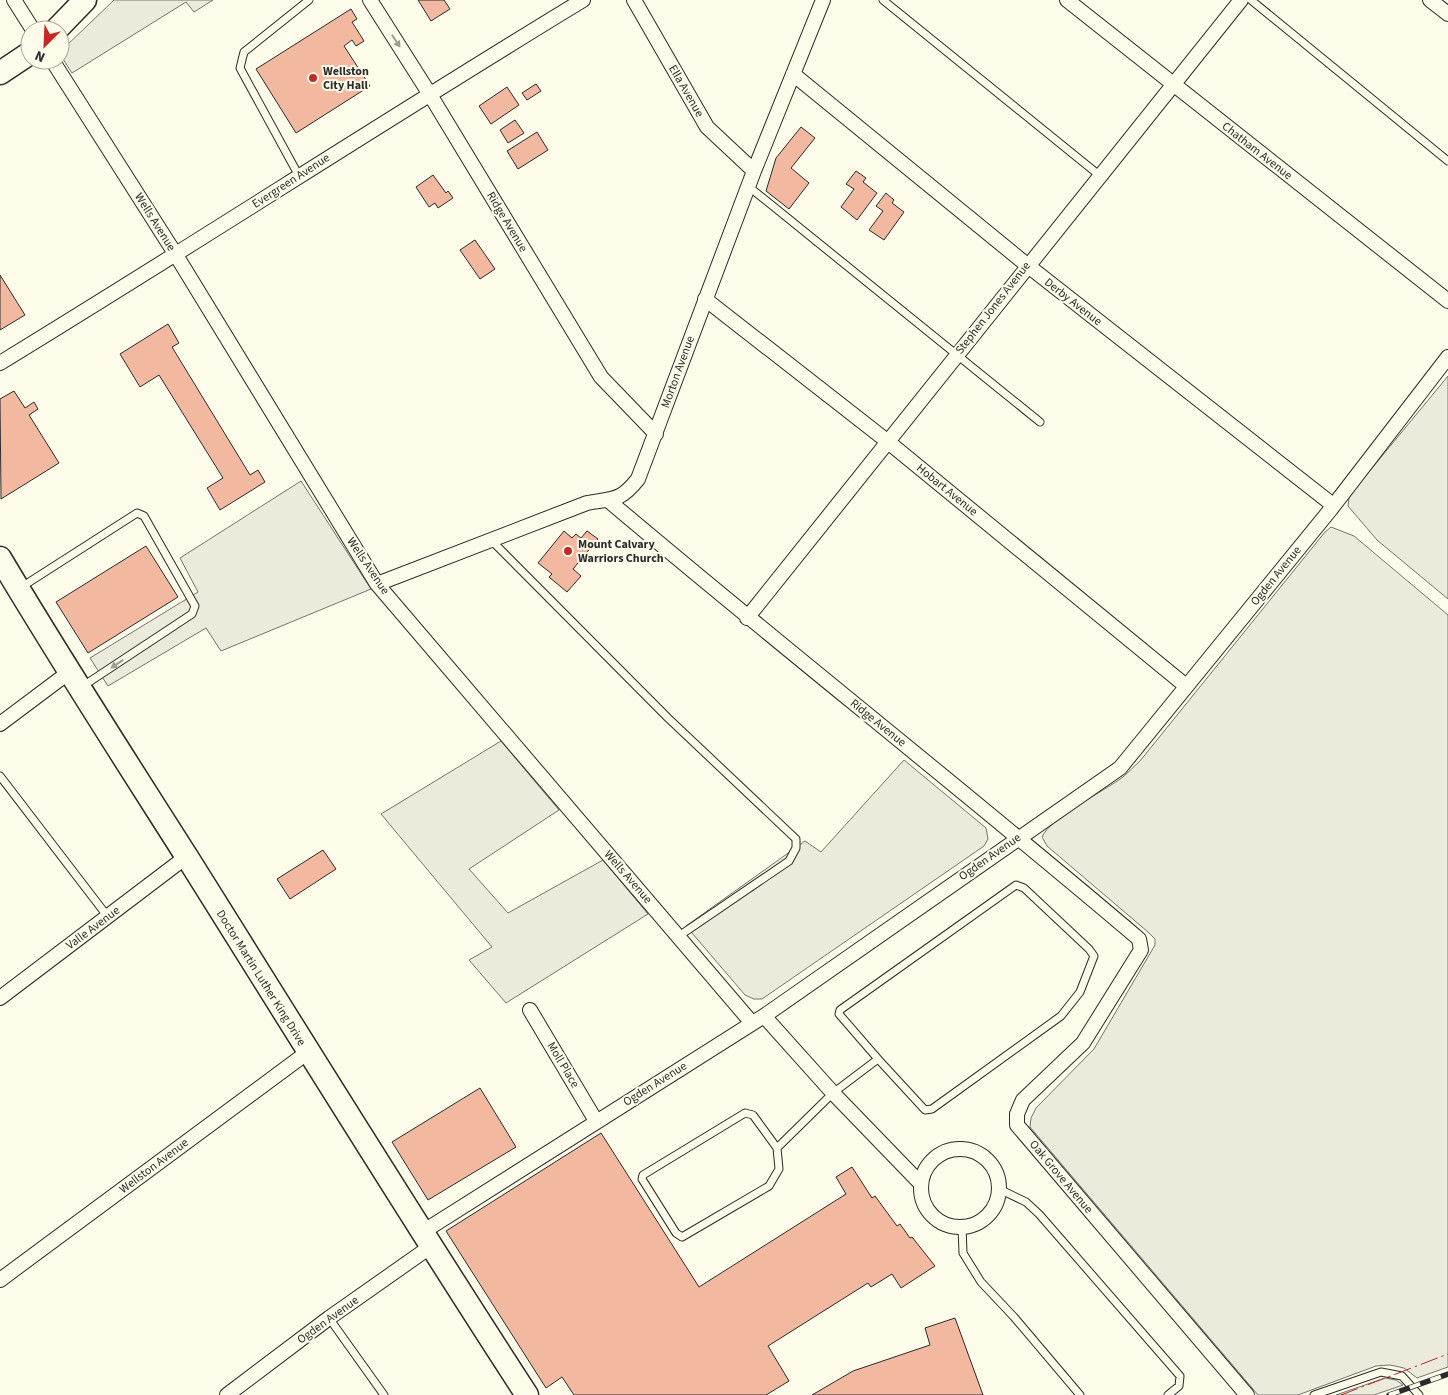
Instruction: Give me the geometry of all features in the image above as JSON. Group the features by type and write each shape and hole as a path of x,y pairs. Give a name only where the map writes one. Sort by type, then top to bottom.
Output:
{"main road":[{"path":"66,20 85,0"},
{"path":"0,73 20,59"},
{"name":"Doctor Martin Luther King Drive","path":"0,558 73,681 186,857 425,1240 526,1395"}],"street":[{"path":"14,0 27,20"},
{"name":"Ridge Avenue","path":"370,0 429,93 601,377 656,434"},
{"name":"Evergreen Avenue","path":"0,363 176,255 429,93 582,0"},
{"name":"Ella Avenue","path":"634,0 707,127 754,171"},
{"name":"Morton Avenue","path":"377,584 587,503 609,501 630,489 638,479 748,186 823,0"},
{"name":"Chatham Avenue","path":"1067,0 1448,301"},
{"name":"Stephen Jones Avenue","path":"747,618 1026,265 1241,0"},
{"path":"1430,0 1448,14"},
{"name":"Wells Avenue","path":"58,70 176,255 377,584 679,936 921,1184"},
{"name":"Derby Avenue","path":"794,74 1026,265 1333,506"},
{"name":"Hobart Avenue","path":"705,299 887,441 1186,686"},
{"name":"Ogden Avenue","path":"227,1395 329,1318 425,1240 596,1121 758,1019 1120,768 1333,506 1448,357"},
{"name":"Ridge Avenue","path":"609,501 747,618 1019,837 1139,939 1140,950"},
{"path":"0,724 73,681"},
{"name":"Valle Avenue","path":"0,998 186,857"},
{"name":"Oak Grove Avenue","path":"1140,950 1083,1043 1022,1100 1017,1114 1017,1125 1247,1395"},
{"name":"Moll Place","path":"530,1010 596,1121"},
{"name":"Wellston Avenue","path":"0,1280 308,1052"},
{"path":"966,1149 978,1153 988,1160 996,1170 999,1189 994,1208 986,1218 975,1225 962,1227 948,1226 928,1210 922,1197 921,1184 924,1172 931,1162 941,1154 953,1150 966,1149"}],"lane":[{"path":"299,176 240,68 244,52 309,0"},
{"path":"883,0 1099,175"},
{"path":"1251,0 1448,161"},
{"path":"748,186 1040,422"},
{"path":"18,589 136,513 144,516 195,606 192,614 155,638 73,681"},
{"path":"491,540 668,718 796,839 796,848 789,861 679,936"},
{"path":"0,776 108,917"},
{"path":"1016,884 1024,888 1089,948 1094,956 1080,992 1061,1016 932,1109 925,1110 878,1059 839,1014 840,1010 1016,884"},
{"path":"777,1148 833,1093 878,1059"},
{"path":"744,1113 753,1115 777,1148 779,1169 769,1186 682,1237 676,1233 642,1179 643,1176 744,1113"},
{"path":"999,1189 1026,1202 1039,1214 1180,1376 1179,1386 1168,1395"},
{"path":"962,1227 963,1253 981,1282 1014,1317 1080,1395"},
{"path":"329,1318 384,1395"},
{"path":"1314,1395 1381,1372 1402,1376 1419,1395"}],"shaded area":[{"path":"114,0 213,0 194,12 186,2 72,73 70,70 70,42"},
{"path":"1448,376 1448,599 1377,540 1348,506 1349,498 1354,490"},
{"path":"301,481 371,589 221,651 206,628 108,686 90,658 198,592 180,558"},
{"path":"1331,527 1354,536 1448,615 1448,1367 1417,1378 1404,1368 1390,1365 1376,1366 1298,1395 1258,1395 1030,1127 1031,1118 1036,1108 1094,1049 1155,945 1155,939 1148,932 1047,846 1042,837 1047,829 1066,813 1123,777 1140,761"},
{"path":"501,741 559,810 469,869 508,913 603,860 648,914 506,1003 469,960 492,947 381,814"},
{"path":"904,760 986,828 988,839 984,846 762,999 754,999 745,995 686,926 805,841 821,852"},
{"path":"1385,1378 1396,1380 1403,1385 1374,1395 1336,1395"}],"building":[{"path":"418,0 444,0 450,9 431,21"},
{"name":"Wellston City Hall","path":"351,9 357,19 352,22 364,41 356,46 352,40 344,46 370,86 296,133 256,69"},
{"path":"536,84 541,91 527,100 522,93"},
{"path":"507,87 519,105 491,124 479,106"},
{"path":"515,120 524,133 508,143 500,130"},
{"path":"801,127 815,138 791,168 809,183 789,209 766,191 776,158"},
{"path":"537,132 548,150 518,169 507,151"},
{"path":"856,171 866,178 863,182 877,193 857,220 841,207 854,189 846,184"},
{"path":"433,175 446,193 448,191 453,198 438,208 435,203 429,207 416,187"},
{"path":"886,193 894,200 892,203 904,212 884,240 869,230 883,211 876,206"},
{"path":"475,240 495,269 480,279 460,250"},
{"path":"0,275 25,315 0,330"},
{"path":"168,324 179,343 172,347 250,475 258,470 265,482 220,510 207,488 223,478 159,375 140,387 120,354"},
{"path":"14,391 25,408 34,402 38,409 29,415 59,463 1,499 0,399"},
{"name":"Mount Calvary Warriors Church","path":"564,531 572,538 576,534 581,538 587,531 598,539 573,569 581,576 567,592 549,577 552,574 538,563"},
{"path":"146,546 178,597 88,653 56,602"},
{"path":"323,850 336,869 290,899 277,879"},
{"path":"480,1088 516,1147 428,1200 392,1142"},
{"path":"601,1133 699,1287 846,1194 836,1177 852,1167 872,1198 875,1196 897,1226 900,1224 935,1266 901,1288 892,1274 871,1287 868,1283 768,1346 789,1381 766,1395 574,1395 562,1377 546,1388 446,1231"},
{"path":"955,1318 983,1395 812,1395 853,1371 930,1345 925,1328"}],"railway":[{"path":"1389,1395 1448,1374"}],"power":[{"path":"1341,1395 1448,1354"}],"place":[{"name":"Wellston City Hall","path":"313,78"},
{"name":"Mount Calvary Warriors Church","path":"568,551"}]}
